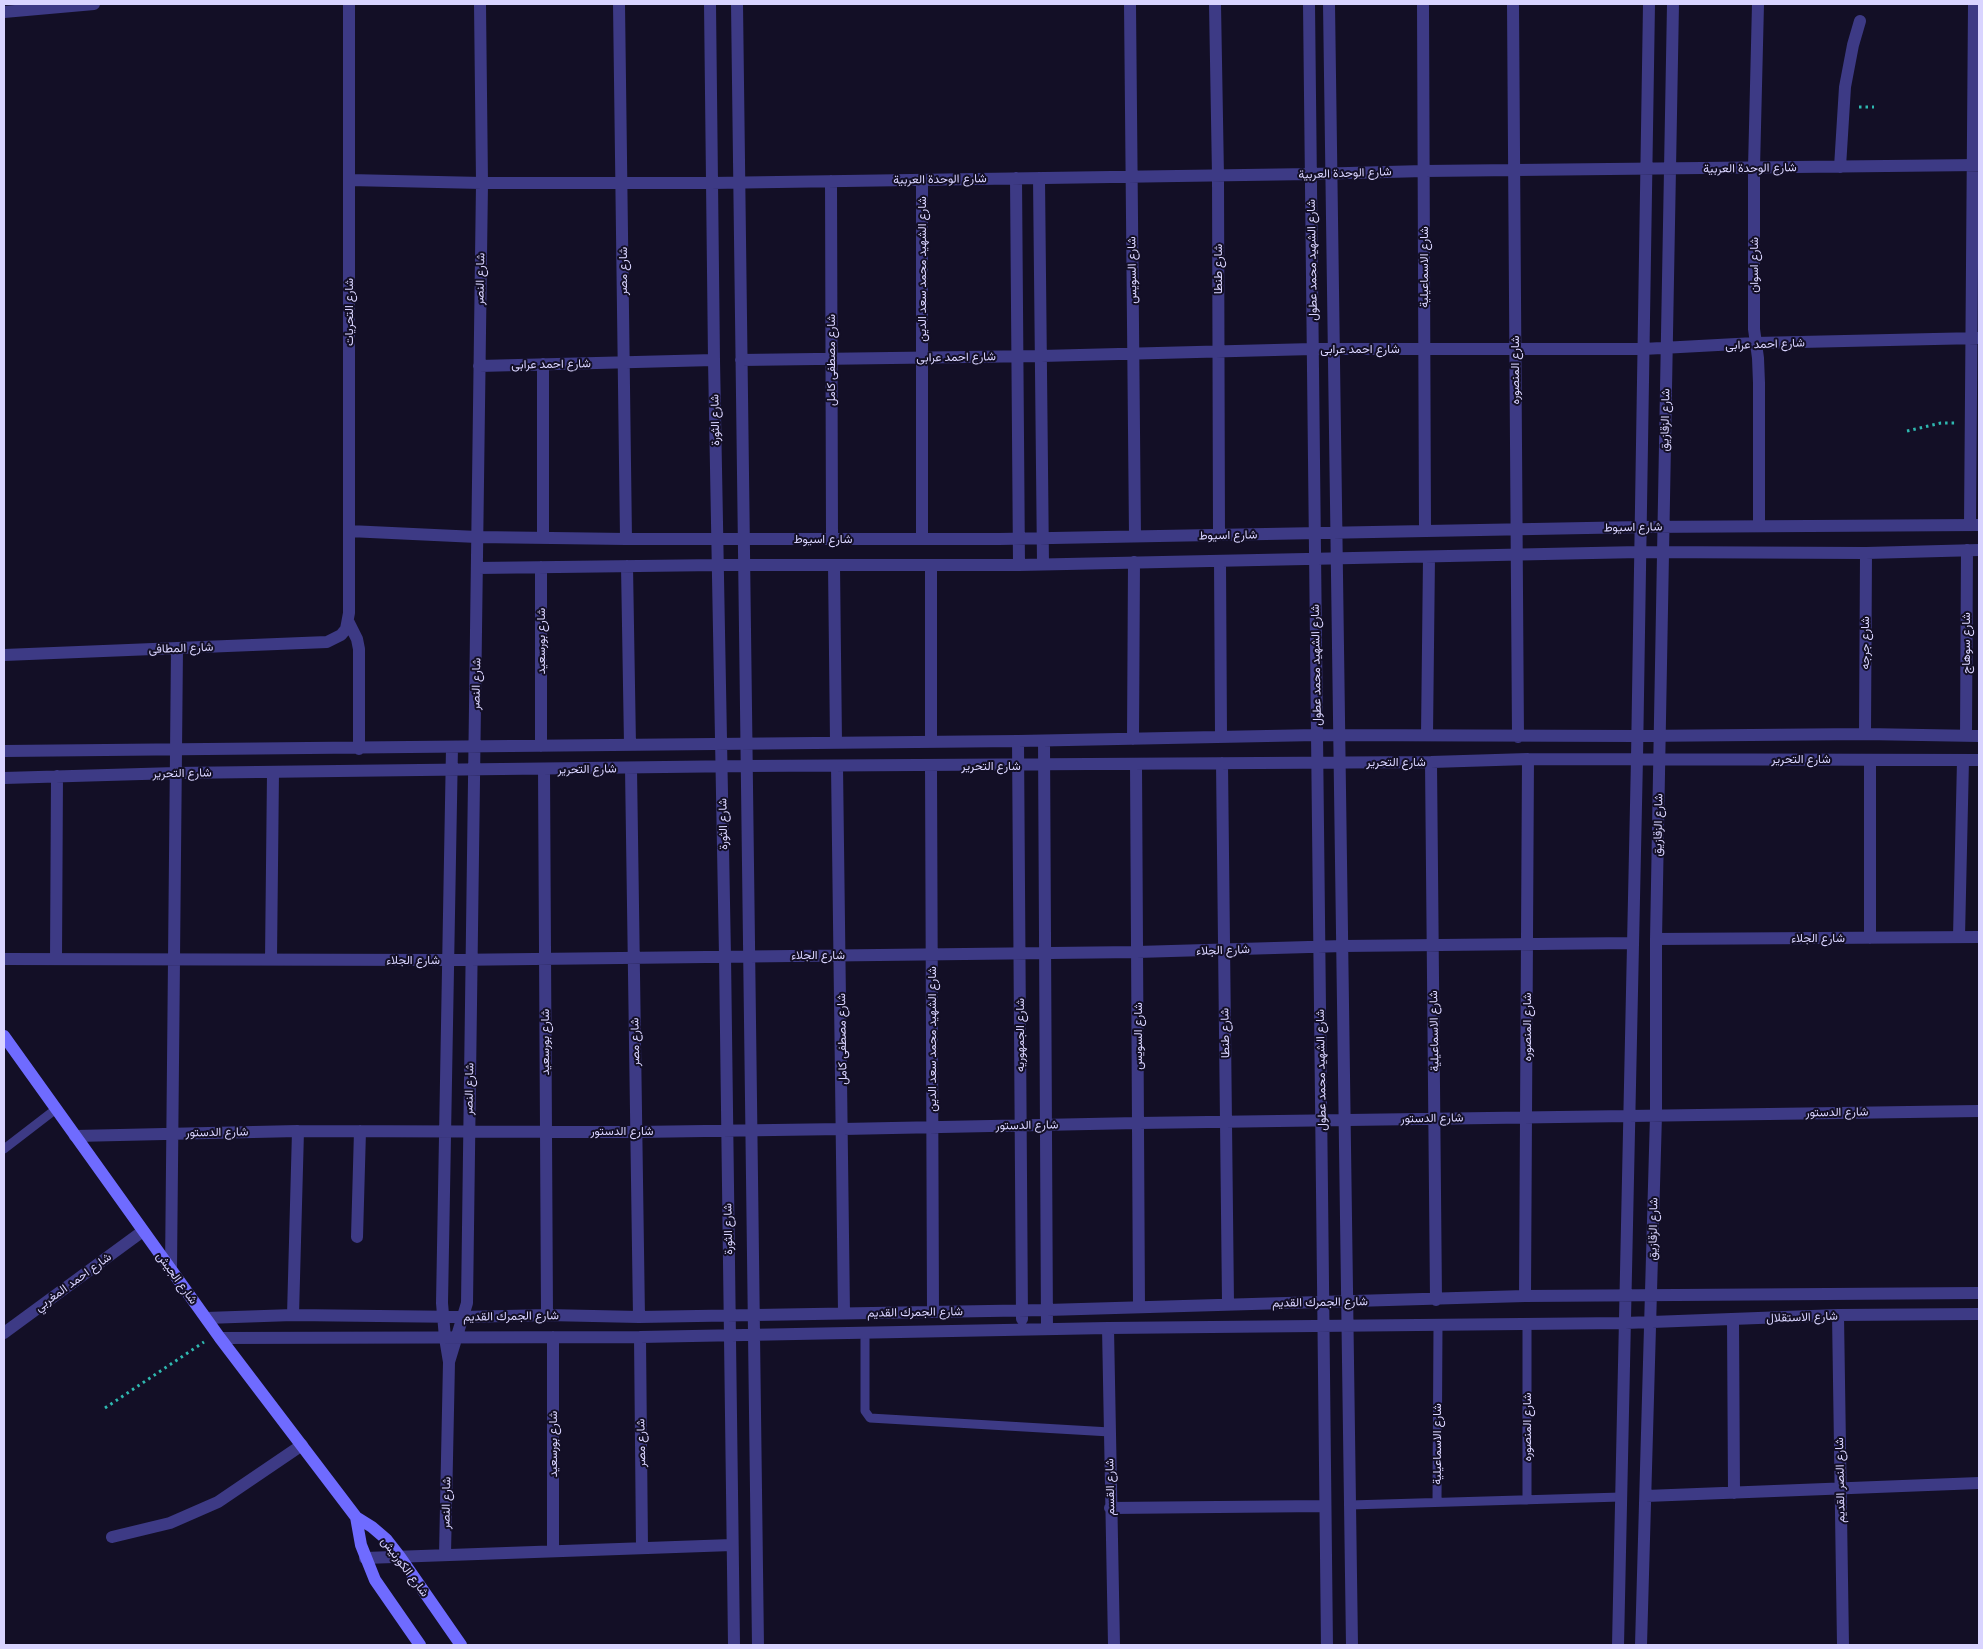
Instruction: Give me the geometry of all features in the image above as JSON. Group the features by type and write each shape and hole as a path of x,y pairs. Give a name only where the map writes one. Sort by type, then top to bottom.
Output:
{"main road":[{"name":"شارع الجيش","path":"4,1036 218,1336 356,1517"},
{"name":"شارع الكورنيش","path":"356,1517 386,1539 400,1556 461,1645"},
{"name":"شارع الكورنيش","path":"356,1517 365,1558 375,1580 420,1645"}],"street":[{"path":"4,12 51,5 94,4"},
{"name":"شارع التحريات","path":"348,4 348,621"},
{"name":"شارع النصر","path":"451,1338 464,1317 467,1303 470,959 475,747 482,183 480,4"},
{"name":"شارع مصر","path":"619,4 626,539"},
{"name":"شارع الثورة","path":"710,4 711,183 726,956 734,1645"},
{"name":"شارع الثورة","path":"737,4 758,1645"},
{"name":"شارع السويس","path":"1130,4 1135,536"},
{"name":"شارع طنطا","path":"1215,4 1218,176 1219,535"},
{"name":"شارع الشهيد محمد عطول","path":"1309,4 1327,1645"},
{"name":"شارع الشهيد محمد عطول","path":"1329,4 1352,1645"},
{"name":"شارع الاسماعيلية","path":"1424,4 1425,531"},
{"name":"شارع المنصوره","path":"1513,4 1518,736"},
{"name":"شارع الزقازيق","path":"1618,1645 1637,758 1649,4"},
{"name":"شارع الزقازيق","path":"1642,1645 1656,1115 1656,939 1662,527 1673,4"},
{"name":"شارع اسوان","path":"1758,4 1754,168 1755,343 1759,383 1759,526"},
{"path":"1974,4 1976,165 1975,338 1971,423 1974,525"},
{"path":"1840,167 1845,87 1853,45 1860,21"},
{"name":"شارع الوحدة العربية","path":"349,180 482,183 622,181 711,183 1218,176 1424,171 1976,165"},
{"path":"1016,178 1019,565"},
{"path":"1040,178 1043,564"},
{"name":"شارع الشهيد محمد سعد الدين","path":"922,180 922,539"},
{"name":"شارع مصطفى كامل","path":"831,181 832,538"},
{"name":"شارع احمد عرابى","path":"742,360 1041,356 1313,349 1643,349 1755,343 1975,338"},
{"name":"شارع احمد عرابى","path":"479,366 714,360"},
{"path":"543,364 543,537"},
{"name":"شارع اسيوط","path":"349,531 477,537 922,539 1640,527 1974,525"},
{"name":"شارع اسيوط","path":"477,568 718,565 1019,565 1640,552 1866,553 1973,550"},
{"name":"شارع سوهاج","path":"1966,735 1973,550"},
{"name":"شارع جرجه","path":"1865,734 1866,553"},
{"path":"1427,735 1428,557"},
{"path":"1220,561 1222,737"},
{"path":"1133,739 1134,562"},
{"path":"834,565 836,743"},
{"path":"931,565 931,742"},
{"path":"627,566 630,744"},
{"name":"شارع بورسعيد","path":"540,567 541,746"},
{"path":"348,621 357,639 359,649 359,749"},
{"name":"شارع المطافى","path":"4,654 327,642 341,635 348,621"},
{"path":"171,1270 177,648"},
{"name":"شارع التحرير","path":"4,751 1044,741 1317,735 1660,736 1865,734 1979,736"},
{"name":"شارع الجمهوريه","path":"1018,741 1022,1330"},
{"name":"شارع الجمهوريه","path":"1044,741 1047,1329"},
{"name":"شارع النصر","path":"445,1554 451,1338 443,1316 452,747"},
{"name":"شارع التحرير","path":"4,778 176,773 746,766 1044,766 1637,758 1979,760"},
{"name":"شارع المنصوره","path":"1525,1296 1528,759"},
{"path":"1870,760 1870,938"},
{"path":"1959,937 1963,760"},
{"name":"شارع الاسماعيلية","path":"1431,762 1436,1300"},
{"name":"شارع طنطا","path":"1222,763 1228,1303"},
{"name":"شارع السويس","path":"1136,765 1139,1307"},
{"name":"شارع مصطفى كامل","path":"838,766 844,1313"},
{"name":"شارع الشهيد محمد سعد الدين","path":"931,766 933,1312"},
{"name":"شارع مصر","path":"631,768 639,1317"},
{"name":"شارع بورسعيد","path":"544,769 547,1315"},
{"path":"271,960 273,772"},
{"path":"56,959 57,776"},
{"name":"شارع الجلاء","path":"1656,939 1979,937"},
{"name":"شارع الجلاء","path":"4,959 448,960 748,955 1137,952 1343,946 1633,943"},
{"name":"شارع الدستور","path":"75,1136 298,1131 727,1131 1526,1116 1979,1110"},
{"path":"293,1315 298,1131"},
{"path":"357,1237 360,1131"},
{"name":"شارع احمد المغربي","path":"4,1333 143,1231"},
{"name":"شارع الاستقلال","path":"1625,1296 1979,1293"},
{"name":"شارع الجمرك القديم","path":"206,1318 293,1315 639,1317 1047,1310 1228,1303 1436,1300 1525,1296 1625,1296"},
{"name":"شارع الاستقلال","path":"1625,1323 1838,1315 1979,1314"},
{"name":"شارع النصر القديم","path":"1838,1315 1843,1645"},
{"path":"1733,1319 1734,1493"},
{"name":"شارع الجمرك القديم","path":"218,1336 640,1337 1108,1328 1625,1323"},
{"name":"شارع القسم","path":"1108,1328 1114,1645"},
{"name":"شارع بورسعيد","path":"553,1337 553,1551"},
{"name":"شارع مصر","path":"640,1337 642,1548"},
{"path":"112,1537 170,1523 218,1502 302,1446"},
{"path":"1646,1496 1979,1483"},
{"path":"1110,1508 1325,1506"},
{"path":"365,1558 732,1545"}],"lane":[{"path":"4,1149 56,1109"},
{"name":"شارع الاسماعيلية","path":"1437,1502 1438,1325"},
{"name":"شارع المنصوره","path":"1527,1325 1527,1500"},
{"path":"865,1332 865,1411 870,1418 1110,1432"},
{"path":"1350,1505 1621,1497"}],"path":[{"path":"1907,431 1941,423 1971,423"},
{"path":"105,1408 218,1336"}]}
